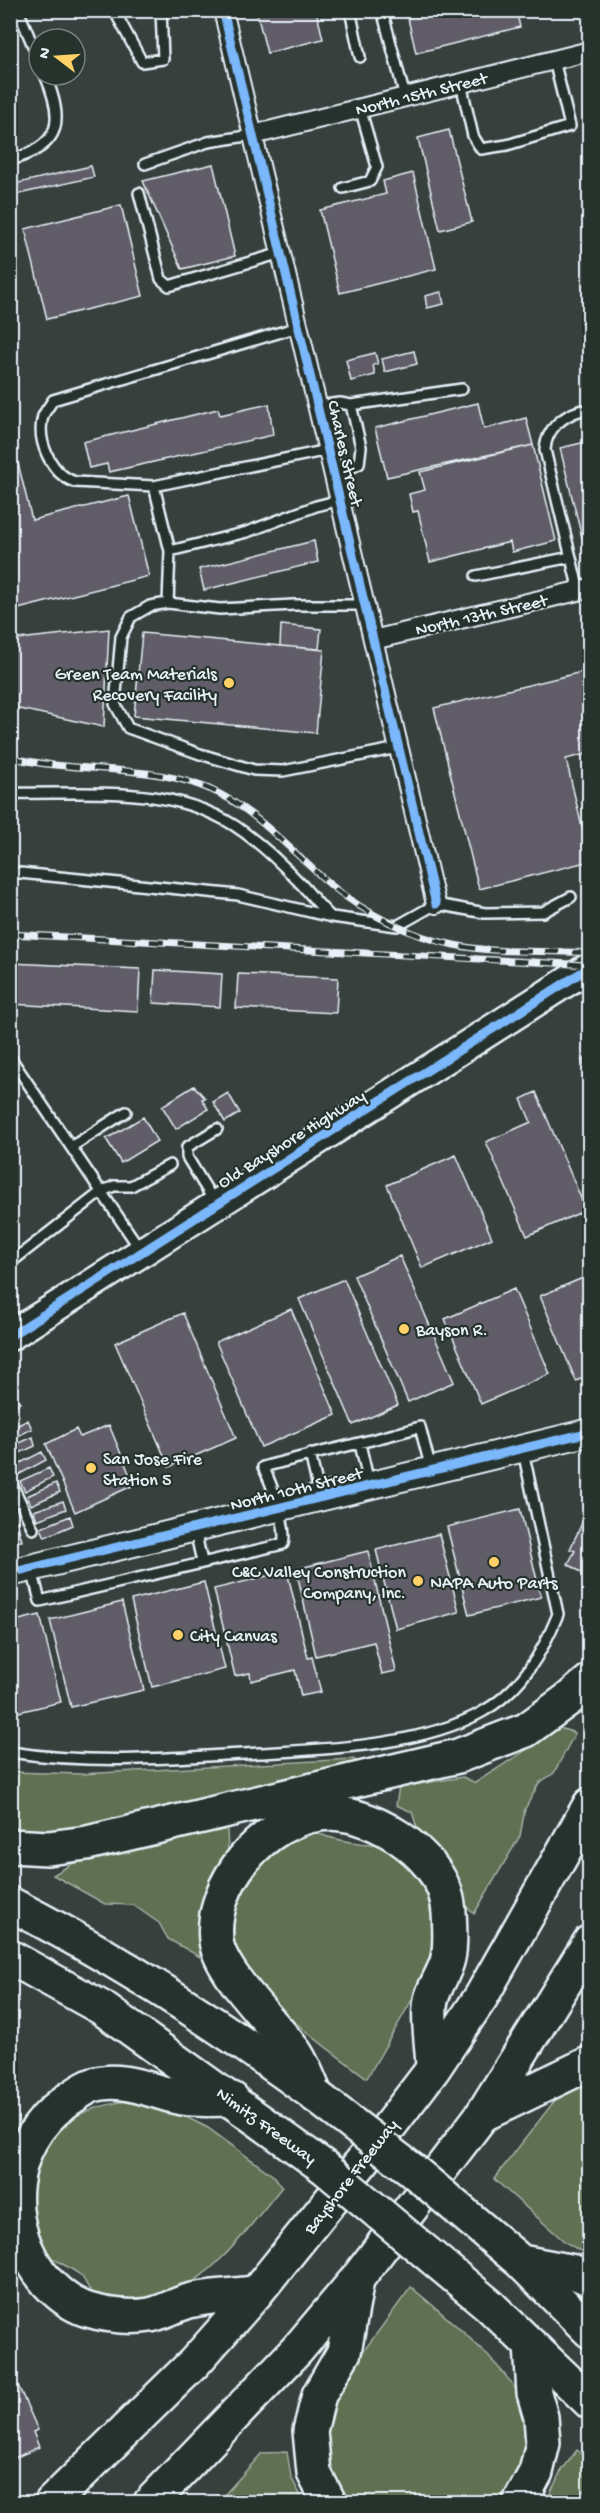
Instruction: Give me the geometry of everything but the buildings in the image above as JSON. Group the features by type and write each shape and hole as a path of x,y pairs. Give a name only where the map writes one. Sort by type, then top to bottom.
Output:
{"highway":[{"path":"10,1846 48,1848 87,1843 458,1756 526,1730 570,1698 590,1680"},
{"name":"Bayshore Freeway","path":"52,2502 194,2363 256,2292 433,2069 482,1997 590,1805"},
{"path":"433,2069 431,2001 448,1958 447,1899 436,1874 417,1851 389,1830 358,1818 320,1814 299,1820 266,1837 240,1861 227,1885 217,1922 216,1941 222,1959 288,2061 316,2096 411,2169 521,2262 590,2331"},
{"path":"10,1904 103,1953 288,2061"},
{"path":"151,2502 213,2441 297,2350 357,2279 482,2115 590,1942"},
{"name":"Nimitz Freeway","path":"10,1957 102,2008 324,2167 489,2305 590,2402"},
{"path":"482,2115 590,2063"},
{"path":"232,2099 180,2098 118,2083 94,2085 78,2093 54,2110 29,2139 15,2178 12,2212 20,2244 36,2271 59,2295 91,2311 127,2316 151,2315 191,2300 256,2292"},
{"path":"521,2262 574,2272 590,2278"},
{"path":"329,2502 314,2473 310,2431 319,2395 344,2352 357,2279"},
{"path":"520,2502 536,2472 543,2443 541,2417 534,2393 531,2345"}],"main road":[{"name":"Old Bayshore Highway","path":"10,1336 590,967"},
{"name":"North 10th Street","path":"21,1571 590,1432"}],"street":[{"name":"Charles Street","path":"223,10 436,904"},
{"name":"North 15th Street","path":"253,135 590,51"},
{"name":"North 13th Street","path":"373,640 584,590"}],"lane":[{"path":"18,10 27,31"},
{"path":"114,10 142,62 163,59 161,10"},
{"path":"350,10 360,57"},
{"path":"382,10 405,97"},
{"path":"461,83 473,136 481,149 507,146 570,126 554,60"},
{"path":"10,160 27,156 46,142 57,127 56,99 50,87"},
{"path":"343,188 370,181 377,167 360,108"},
{"path":"145,164 208,142 253,135"},
{"path":"138,193 161,279 169,286 281,253"},
{"path":"298,327 53,400 43,415 42,432 51,466 63,478 75,482 154,486 327,450"},
{"path":"317,406 340,403 351,405 462,388"},
{"path":"334,476 359,464 361,447 351,405"},
{"path":"582,410 566,415 546,436 545,450 571,557 584,590"},
{"path":"154,486 170,551 168,603"},
{"path":"170,551 247,532 316,506 340,500"},
{"path":"476,576 571,557"},
{"path":"364,605 294,605 220,609 168,603 150,606 131,617 121,637 115,704 128,728 254,770 283,771 398,748"},
{"path":"10,793 150,796 182,801 244,832 300,882 317,905 332,917"},
{"path":"10,872 238,895 332,917 397,926 436,904 485,913 543,912 571,897"},
{"path":"10,1057 142,1251"},
{"path":"72,1147 126,1112"},
{"path":"216,1205 187,1157 187,1147 217,1129"},
{"path":"10,1263 101,1192 114,1186 131,1186 170,1165"},
{"path":"21,1571 40,1601 283,1544 285,1538 278,1509 263,1467 420,1427 431,1471"},
{"path":"360,1444 370,1486"},
{"path":"10,1752 109,1760 321,1749 431,1734 482,1712 519,1685 548,1639 558,1614 523,1448"},
{"path":"310,1454 321,1499"},
{"path":"10,1479 15,1502 33,1530"},
{"path":"195,1530 202,1562"}],"green space":[{"path":"560,1728 575,1733 554,1773 539,1783 525,1809 520,1836 474,1914 445,1881 422,1839 412,1812 396,1805 399,1787 463,1777 475,1783"},
{"path":"353,1759 364,1766 58,1833 11,1835 11,1772 81,1774"},
{"path":"227,1829 228,1853 207,1894 199,1924 200,1957 168,1939 159,1923 133,1905 105,1904 53,1875 75,1862"},
{"path":"311,1831 347,1842 384,1844 411,1866 427,1894 435,1934 424,1979 367,2078 287,2016 267,1996 239,1957 234,1937 234,1921 239,1901 251,1873 267,1854 277,1847"},
{"path":"589,2077 589,2256 565,2242 494,2179 562,2091"},
{"path":"125,2101 168,2108 208,2128 275,2177 282,2187 234,2246 206,2272 166,2296 133,2302 100,2297 90,2290 79,2274 44,2252 33,2225 31,2209 34,2176 48,2144 58,2131 82,2113"},
{"path":"411,2287 498,2366 523,2402 528,2418 525,2454 513,2489 490,2502 347,2502 330,2475 325,2428 337,2387"},
{"path":"577,2450 589,2460 589,2502 546,2502 560,2473"},
{"path":"287,2452 291,2477 304,2502 218,2502 262,2453"}],"railway":[{"path":"10,757 62,766 170,777 220,794 250,813 332,886 359,906 389,923 421,936 454,945 487,950 590,953"},
{"path":"10,934 590,965"}],"cycle path":[{"path":"223,10 436,904"},
{"path":"10,1336 590,967"},
{"path":"10,1573 590,1432"}],"place":[{"name":"Green Team Materials Recovery Facility","path":"229,683"},
{"name":"Bayson R.","path":"404,1329"},
{"name":"San Jose Fire Station 5","path":"91,1468"},
{"name":"NAPA Auto Parts","path":"494,1562"},
{"name":"C&C Valley Construction Company, Inc.","path":"418,1581"},
{"name":"City Canvas","path":"178,1635"}]}
